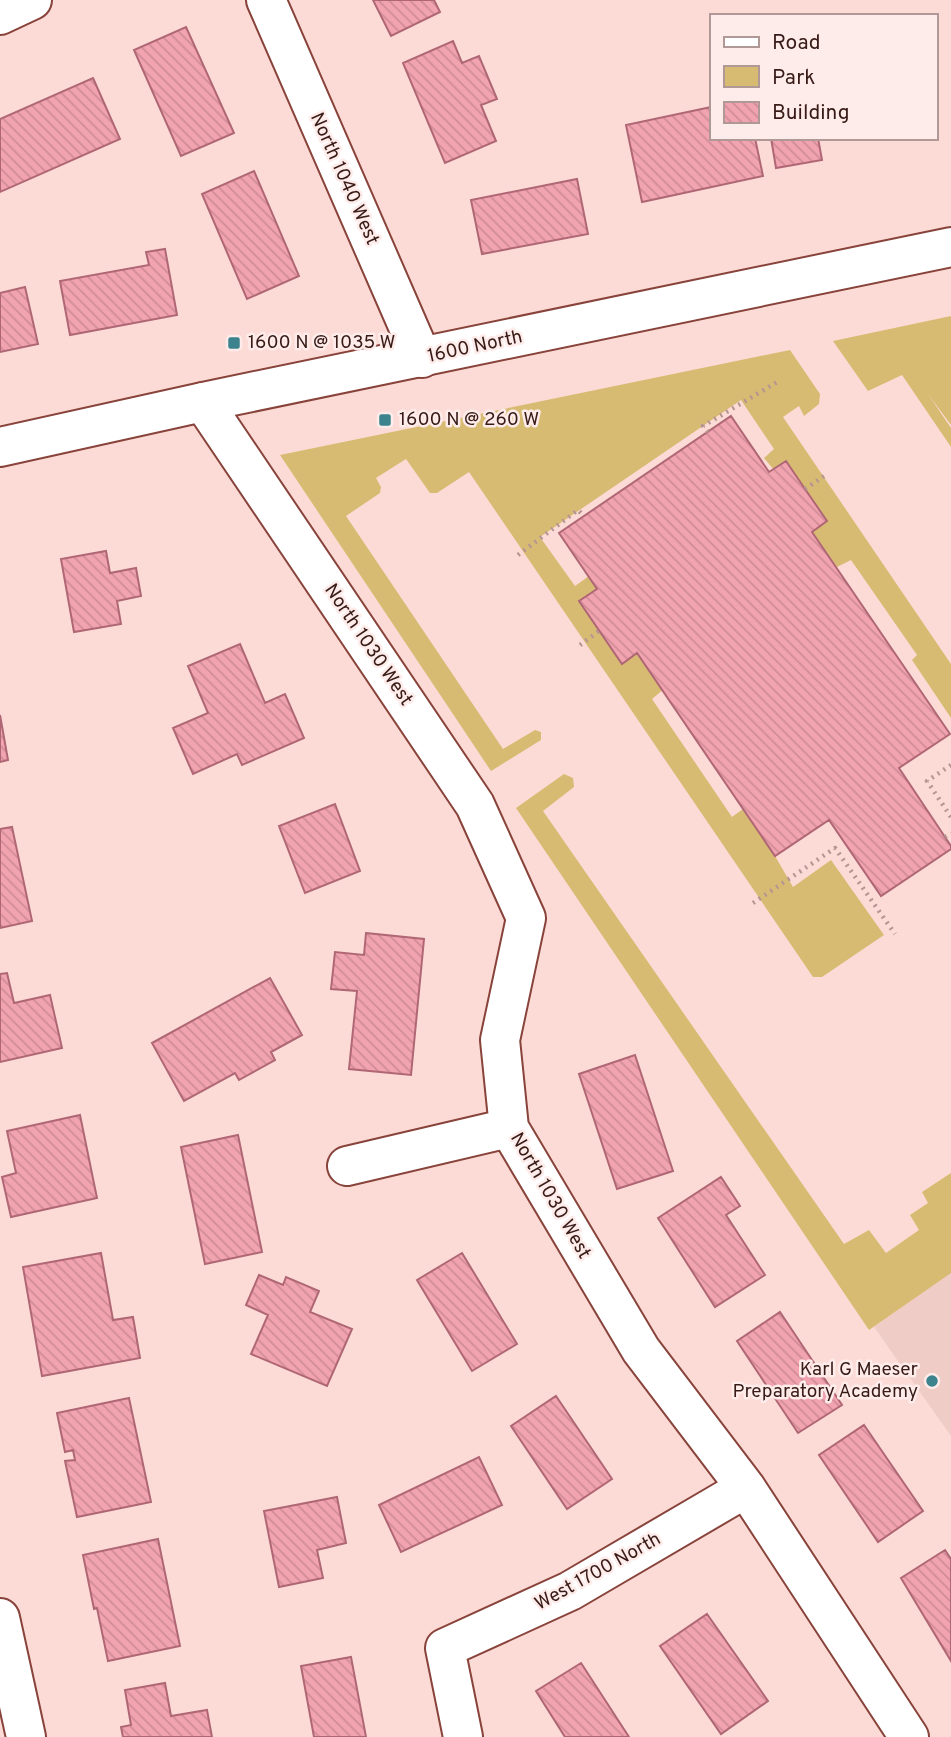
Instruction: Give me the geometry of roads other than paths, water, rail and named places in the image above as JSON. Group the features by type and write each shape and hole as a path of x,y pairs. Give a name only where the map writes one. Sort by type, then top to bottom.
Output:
{"street":[{"path":"0,15 32,0"},
{"name":"North 1040 West","path":"266,0 422,358"},
{"name":"1600 North","path":"0,447 951,247"},
{"name":"North 1030 West","path":"204,402 475,805 526,918 500,1040 509,1128 641,1349 746,1488 909,1737"},
{"path":"347,1166 509,1128"},
{"name":"West 1700 North","path":"463,1737 445,1648 570,1591 746,1488"},
{"path":"0,1618 26,1737"}],"place":[{"name":"1600 N @ 1035 W","path":"234,343"},
{"name":"1600 N @ 260 W","path":"385,420"},
{"name":"Karl G Maeser Preparatory Academy","path":"932,1381"}]}
